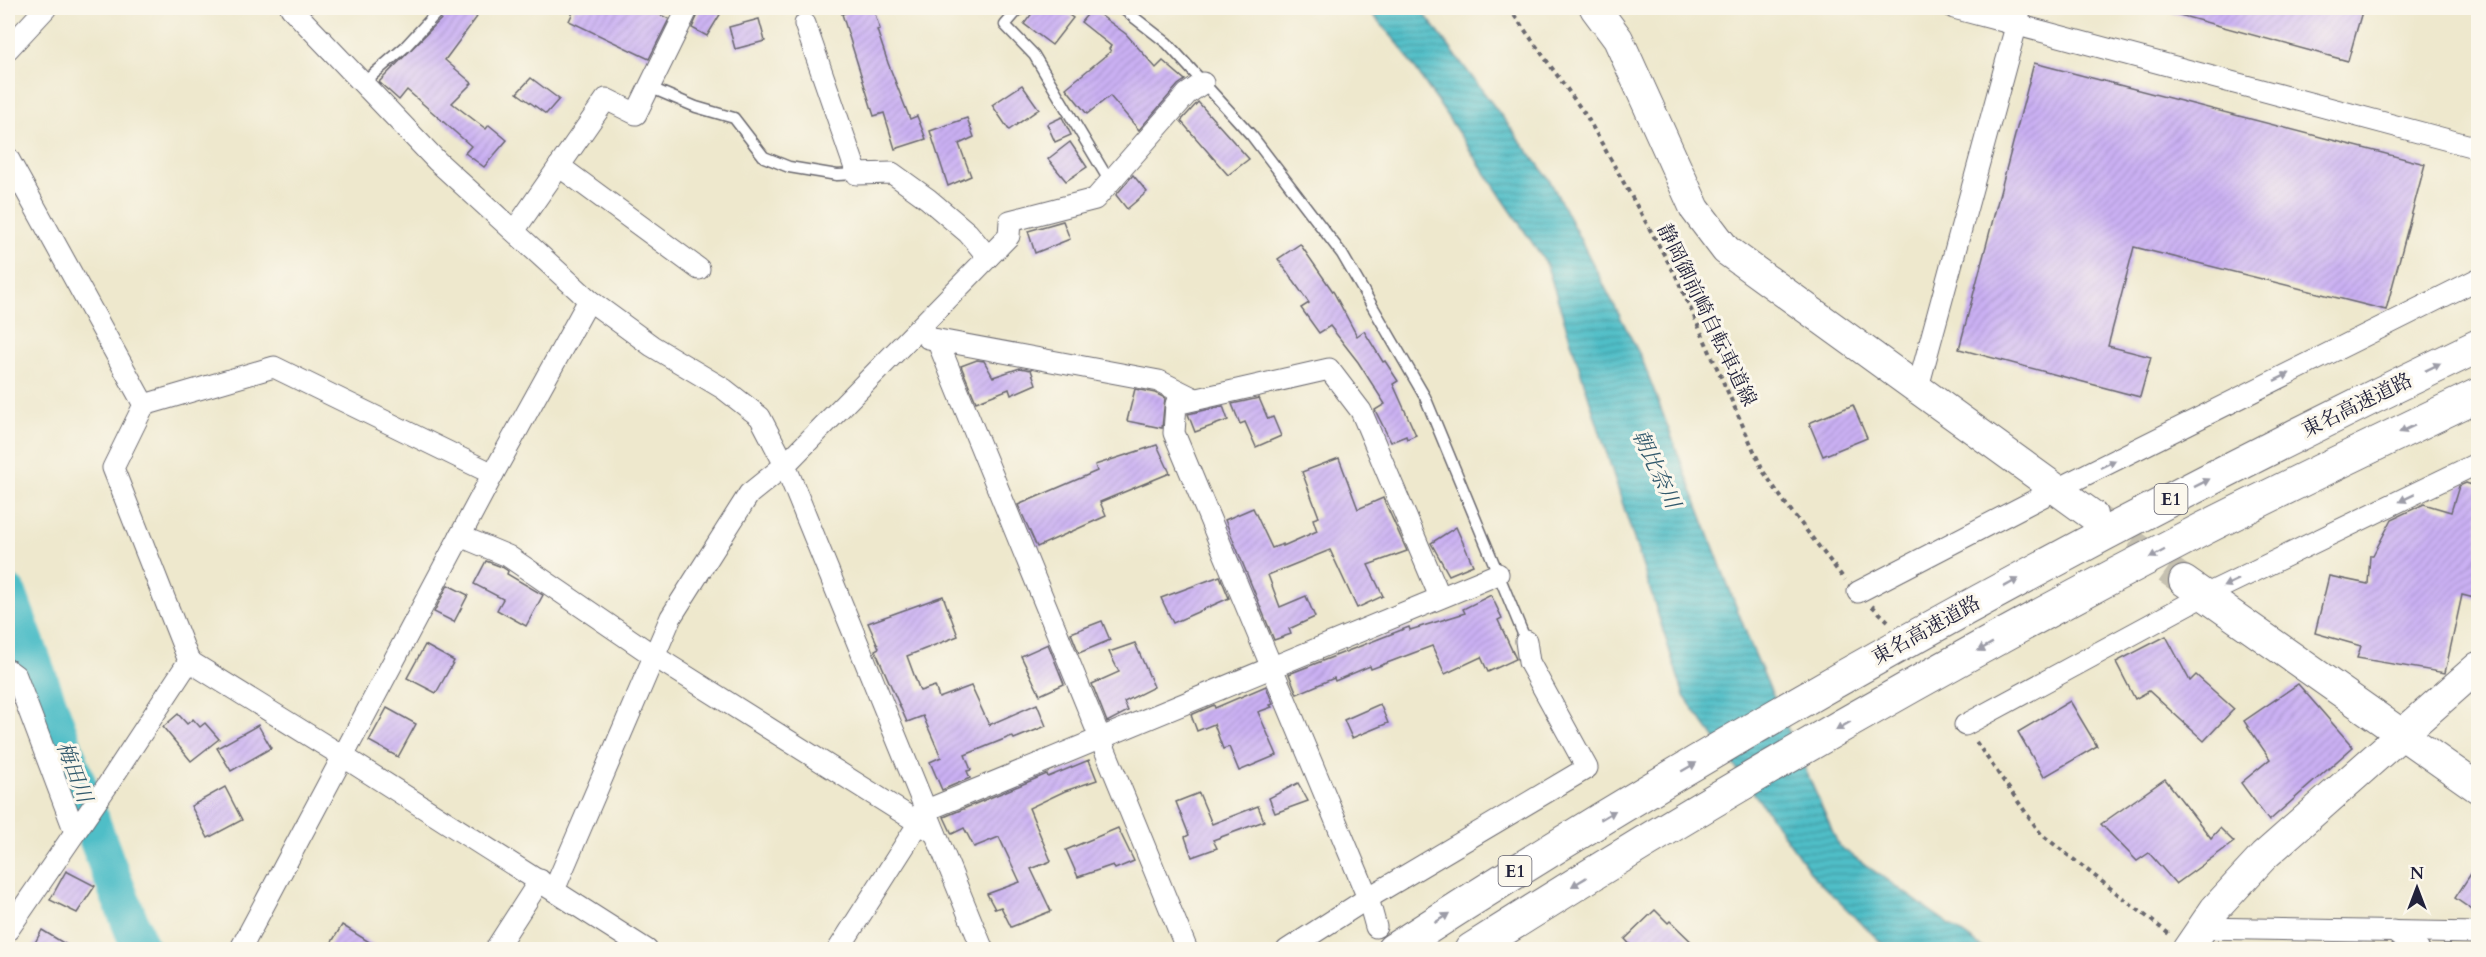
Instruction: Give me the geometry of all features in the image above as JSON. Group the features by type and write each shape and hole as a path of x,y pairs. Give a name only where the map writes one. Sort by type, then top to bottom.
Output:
{"highway":[{"name":"東名高速道路","path":"1385,938 1545,852 1868,663 2064,554 2321,421 2478,346"},
{"name":"E1","path":"1471,950 1665,830 1893,697 2202,530 2478,395"}],"street":[{"path":"8,49 46,8"},
{"path":"291,8 437,161 589,300 652,346 724,389 760,417 785,465 927,822 983,950"},
{"path":"514,231 606,99 636,114 688,8"},
{"path":"1595,8 1618,39 1695,209 1726,250 1917,391 2092,515"},
{"path":"1954,8 2019,16 2478,148"},
{"path":"1917,391 2019,16"},
{"path":"805,24 857,174 892,173 928,199 968,233 988,258"},
{"path":"495,950 547,885 671,617 749,494 785,465 988,258 1009,236 1010,221 1095,199 1186,94 1203,83"},
{"path":"8,158 144,405"},
{"path":"559,166 699,269"},
{"path":"1858,592 2055,490 2478,279"},
{"path":"240,950 460,536 589,300"},
{"path":"912,335 1160,381 1195,399"},
{"path":"937,340 1187,950"},
{"path":"494,474 274,367 144,405 113,468 189,662 344,757 647,950"},
{"path":"1385,938 1174,433 1176,404 1329,369 1361,411 1440,597"},
{"path":"1965,725 2195,588 2478,463"},
{"path":"460,536 508,556 654,656 927,822"},
{"path":"838,950 927,822 1100,739 1271,666 1498,574"},
{"path":"2195,588 2478,788"},
{"path":"1287,950 1368,898 1587,768 1529,662 1526,641"},
{"path":"8,930 189,662"},
{"path":"2195,941 2238,882 2264,856 2478,667"},
{"path":"8,670 16,676 75,832"},
{"path":"2195,941 2393,931 2478,933"},
{"path":"2393,931 2419,950"}],"lane":[{"path":"363,83 405,47 441,8"},
{"path":"1122,8 1167,43 1252,136 1342,254 1425,397 1526,641"},
{"path":"1018,10 1005,25 1034,55 1110,182"},
{"path":"649,87 696,107 734,118 764,158 789,167 837,175 857,174"}],"path":[{"name":"静岡御前崎自転車道線","path":"1509,8 1587,117 1676,276 1763,471 1847,582 1891,624"},
{"path":"1965,725 2041,834 2168,934 2174,936 2187,930 2195,941"}],"water":[{"name":"朝比奈川","path":"1367,8 1420,8 1549,179 1642,359 1750,643 1839,846 1984,949 1888,949 1815,878 1684,696 1546,263 1400,46"}],"building":[{"path":"452,8 466,8 477,17 445,60 472,83 452,103 486,129 489,125 507,140 484,167 465,153 471,146 407,90 399,100 379,82"},
{"path":"575,8 647,8 669,19 649,59 569,21"},
{"path":"701,8 724,8 707,36 692,28"},
{"path":"857,8 873,8 880,29 877,30 888,63 910,119 917,116 926,139 895,149 884,113 874,116 842,14"},
{"path":"1036,8 1059,8 1073,18 1052,45 1024,24"},
{"path":"2172,8 2363,8 2348,61 2172,13"},
{"path":"1092,9 1126,34 1156,68 1163,61 1185,80 1139,130 1110,96 1087,114 1066,88 1111,51 1109,49 1111,46 1081,22"},
{"path":"759,19 765,41 735,49 729,27"},
{"path":"2034,63 2425,164 2386,310 2134,247 2108,346 2151,357 2140,397 1959,349"},
{"path":"531,78 559,99 546,114 517,93"},
{"path":"1022,85 1039,109 1009,130 992,105"},
{"path":"1198,102 1249,159 1228,175 1181,121"},
{"path":"1062,117 1071,135 1055,142 1047,124"},
{"path":"967,118 974,137 959,144 971,176 948,186 930,131"},
{"path":"1070,142 1087,167 1066,181 1048,159"},
{"path":"1133,175 1147,192 1127,209 1116,195"},
{"path":"1063,221 1070,239 1035,253 1028,231"},
{"path":"1300,244 1334,293 1357,336 1364,331 1398,381 1393,384 1416,435 1391,442 1375,410 1385,404 1358,362 1330,326 1319,333 1301,308 1309,303 1278,259"},
{"path":"977,360 984,361 993,377 1020,368 1031,370 1036,384 1011,395 1009,389 976,402 961,366"},
{"path":"1135,389 1155,393 1165,398 1162,428 1127,421"},
{"path":"1259,398 1268,419 1273,417 1281,436 1256,447 1245,422 1240,424 1232,404"},
{"path":"1853,405 1867,438 1823,456 1809,423"},
{"path":"1223,406 1228,420 1195,432 1188,414"},
{"path":"1157,445 1170,473 1100,502 1106,516 1037,547 1018,505 1097,471 1095,465"},
{"path":"1339,458 1358,509 1383,498 1407,551 1368,565 1383,596 1357,608 1330,550 1268,575 1280,607 1306,596 1315,617 1289,629 1291,634 1274,640 1225,520 1253,508 1272,548 1283,544 1283,546 1317,531 1313,519 1319,517 1302,472"},
{"path":"2466,483 2478,487 2478,599 2462,595 2445,673 2357,658 2361,646 2315,633 2329,576 2368,584 2370,555 2373,555 2392,519 2424,504 2451,512 2459,486"},
{"path":"1456,527 1473,565 1449,575 1431,543"},
{"path":"486,561 502,567 508,571 507,574 543,595 526,626 497,610 503,599 474,584"},
{"path":"1220,576 1229,598 1173,623 1161,598"},
{"path":"448,585 468,595 454,622 434,612"},
{"path":"1491,595 1502,618 1498,620 1516,659 1488,672 1481,657 1445,674 1432,646 1371,669 1370,666 1335,681 1334,678 1297,694 1289,674 1409,627 1410,630 1465,613 1463,609"},
{"path":"943,596 958,636 907,656 920,691 935,686 939,698 971,686 989,725 1037,704 1046,726 1014,739 1012,736 965,755 971,770 967,771 970,778 942,790 930,762 941,757 923,716 907,722 875,650 879,648 868,623"},
{"path":"1102,621 1110,640 1079,653 1071,633"},
{"path":"2166,636 2190,681 2196,675 2234,709 2204,741 2149,691 2135,699 2116,662"},
{"path":"1135,643 1154,687 1124,702 1128,711 1107,722 1092,684 1119,672 1109,652"},
{"path":"1048,644 1064,684 1040,695 1021,656"},
{"path":"425,645 454,661 436,693 407,678"},
{"path":"2298,684 2353,747 2269,821 2241,783 2270,759 2244,721"},
{"path":"1266,686 1273,704 1270,705 1272,707 1258,712 1277,755 1239,771 1229,747 1223,749 1214,724 1197,731 1191,715 1214,705 1215,708"},
{"path":"2070,701 2097,746 2044,777 2018,732"},
{"path":"1380,704 1388,723 1352,738 1344,720"},
{"path":"387,708 416,724 398,757 369,741"},
{"path":"178,714 187,724 193,719 200,727 205,723 219,739 191,761 163,727"},
{"path":"258,725 271,748 231,771 217,748"},
{"path":"1089,760 1097,780 1065,791 1029,808 1051,861 1031,869 1051,911 1011,927 1001,907 995,909 987,894 1020,882 999,837 974,847 964,828 952,834 944,817 1047,774 1048,777"},
{"path":"2165,779 2211,838 2220,828 2234,842 2176,884 2149,853 2137,861 2101,824"},
{"path":"1298,783 1308,801 1275,813 1269,798"},
{"path":"225,787 242,820 208,838 191,806"},
{"path":"1199,793 1212,824 1258,806 1264,821 1213,840 1217,848 1192,857 1185,837 1189,835 1176,802"},
{"path":"1118,828 1134,861 1115,869 1113,865 1078,877 1066,850"},
{"path":"2478,863 2478,914 2455,898"},
{"path":"66,871 95,886 77,913 50,900"},
{"path":"1655,910 1700,950 1635,950 1625,939"},
{"path":"342,925 382,950 327,950"},
{"path":"42,930 75,950 31,950"}],"waterway":[{"name":"梅田川","path":"8,594 106,862 141,950"}],"tunnel":[{"path":"2094,517 2184,581"}]}
